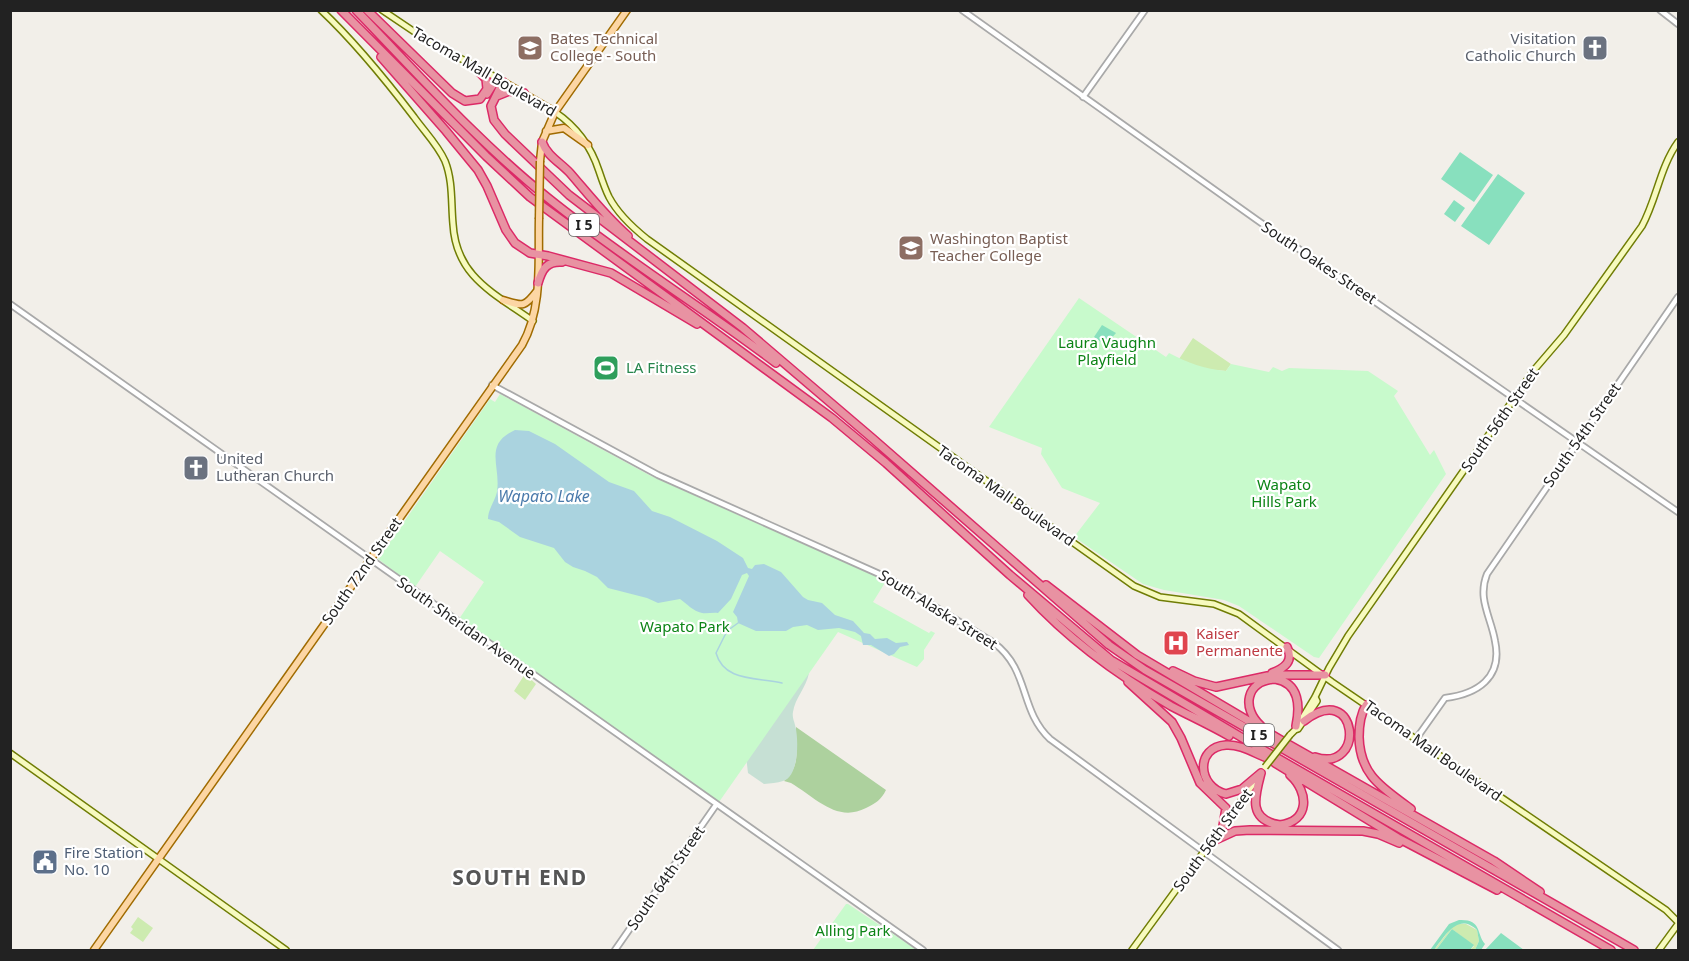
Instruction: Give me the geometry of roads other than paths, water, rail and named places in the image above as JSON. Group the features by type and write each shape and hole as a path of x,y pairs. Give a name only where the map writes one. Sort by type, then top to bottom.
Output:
{"highway":[{"name":"I 5","path":"341,10 486,156 530,197 740,349 856,438 1089,642 1135,676 1611,951"},
{"name":"I 5","path":"356,10 490,148 549,200 838,410 1092,631 1145,670 1634,951"},
{"path":"367,10 456,96 469,101 480,99 500,80"},
{"path":"349,18 478,170 510,238 524,249 538,254 600,269 620,277 740,349"},
{"path":"474,66 484,76 488,86 480,99"},
{"path":"500,80 491,114 496,125 505,134 590,212 742,328 838,410"},
{"path":"494,101 499,94 507,91 524,93"},
{"path":"542,142 549,153 572,175 593,203 671,272"},
{"path":"537,287 543,269 550,263 576,263"},
{"path":"954,509 1100,628 1137,655 1494,861 1590,925"},
{"path":"1010,575 1043,611 1163,712 1175,726 1200,783 1206,791 1225,805 1223,826"},
{"path":"1100,628 1168,669 1201,684 1216,687 1275,672 1285,667 1290,658 1287,647"},
{"path":"1108,665 1172,706 1270,760 1375,824 1450,866"},
{"path":"1253,678 1280,675 1314,677 1325,675"},
{"path":"1278,738 1256,721 1249,708 1250,696 1258,684 1275,679 1292,688 1299,702 1294,730"},
{"path":"1366,705 1360,719 1359,738 1362,758 1368,772 1382,787 1438,828"},
{"path":"1286,743 1322,760 1338,755 1348,744 1351,735 1349,727 1345,719 1337,712 1321,711 1304,721"},
{"path":"1225,745 1242,748 1270,760 1292,778 1303,792 1302,810 1291,822 1283,825 1273,824 1258,812 1254,799 1263,770 1242,789 1226,794 1210,786 1205,777 1204,766 1212,750 1225,745"},
{"path":"1212,842 1229,832 1242,830 1363,831 1382,835 1537,908"}],"main road":[{"path":"321,10 381,74 440,153 447,168 450,183 453,233 460,256 474,279 533,321"},
{"name":"Tacoma Mall Boulevard","path":"382,10 428,41 524,93 572,124 588,145 607,193 622,216 640,234 1134,586 1163,598 1203,602 1225,607 1239,614 1366,705 1666,910 1678,923"},
{"name":"South 72nd Street","path":"94,951 522,345 533,321 537,287 542,142 555,112 627,10"},
{"path":"546,131 567,129 588,145"},
{"name":"South 56th Street","path":"1132,951 1294,730 1348,636 1534,370 1579,316 1642,225 1650,209 1665,164 1678,142"},
{"path":"503,300 520,305 526,304 537,287"},
{"name":"South 56th Street","path":"1294,730 1298,729 1317,701 1315,697"},
{"path":"10,753 286,951"},
{"path":"1659,950 1678,923"}],"street":[{"name":"South Oakes Street","path":"962,10 1678,512"},
{"path":"1083,97 1145,10"},
{"path":"1660,10 1678,24"},
{"name":"South 54th Street","path":"1416,739 1444,698 1475,690 1487,680 1497,654 1483,599 1487,574 1678,297"},
{"name":"South Sheridan Avenue","path":"10,304 923,951"},
{"name":"South Alaska Street","path":"492,385 658,475 886,577 994,643 1016,667 1033,717 1047,736 1338,951"},
{"name":"South 64th Street","path":"615,951 716,805"}],"water":[{"name":"Wapato Lake","path":"515,430 529,431 555,444 609,482 634,491 652,511 670,517 717,541 743,558 748,568 752,569 755,565 764,564 781,572 803,597 822,603 835,615 853,621 864,633 870,634 875,639 887,638 896,643 907,642 909,645 900,647 889,656 871,645 863,645 861,636 855,632 839,628 818,630 807,625 793,627 786,631 756,631 738,623 733,612 749,576 747,573 742,575 731,599 718,613 699,612 680,599 658,603 608,588 597,577 565,562 554,548 520,537 499,522 488,519 497,492 496,449 505,436"}],"waterway":[{"path":"738,623 727,631 716,653 720,662 734,674 782,683"}],"place":[{"name":"Bates Technical College - South","path":"530,48"},
{"name":"Visitation Catholic Church","path":"1595,48"},
{"name":"Washington Baptist Teacher College","path":"911,248"},
{"name":"LA Fitness","path":"606,368"},
{"name":"United Lutheran Church","path":"196,468"},
{"name":"Kaiser Permanente","path":"1176,643"},
{"name":"Fire Station No. 10","path":"45,862"}],"district":[{"name":"SOUTH END","path":"520,878"}],"park label":[{"name":"Laura Vaughn Playfield","path":"1107,352"},
{"name":"Wapato Hills Park","path":"1284,494"},
{"name":"Wapato Park","path":"685,627"},
{"name":"Alling Park","path":"853,931"}]}
